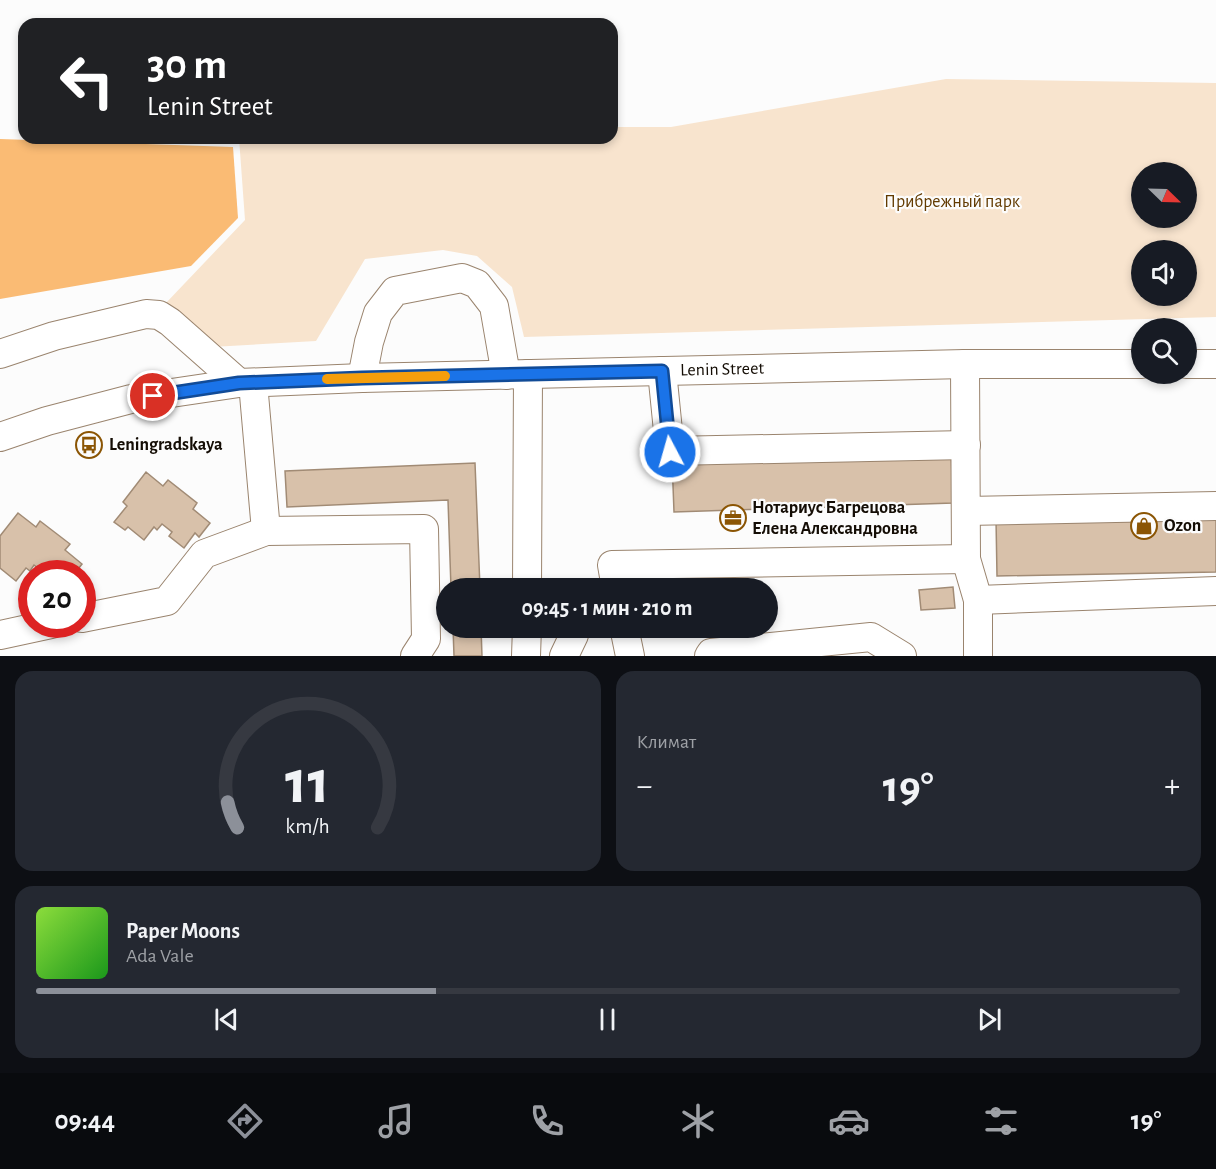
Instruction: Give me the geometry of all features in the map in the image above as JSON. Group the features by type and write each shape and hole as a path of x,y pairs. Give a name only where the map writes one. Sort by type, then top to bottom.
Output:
{"street":[{"path":"362,378 369,342 378,313 394,291 462,278 477,284 494,306 517,374 527,578"},
{"path":"0,354 54,336 146,314 159,315 170,322 246,383 266,531"},
{"path":"965,364 966,559 978,600 978,656"},
{"name":"Lenin Street","path":"0,437 47,421 131,399 246,383 362,378 965,364 1131,364"},
{"path":"1197,364 1216,364"},
{"path":"662,371 670,452 966,445"},
{"path":"966,511 1216,506"},
{"path":"96,615 167,601 204,554 266,531 424,529 426,639 415,656"},
{"path":"614,578 612,565 966,559"},
{"path":"978,600 1216,591"},
{"path":"0,655 9,633"},
{"path":"709,656 711,653 871,637 902,656"},
{"path":"526,638 526,656"},
{"path":"626,638 630,656"}],"green space":[{"name":"Прибрежный парк","path":"946,79 1216,83 1216,317 524,337 512,287 477,256 443,250 365,259 316,341 212,347 165,304 245,220 239,144 618,144 618,127 671,127"}],"shaded area":[{"path":"0,139 18,140 18,144 233,147 238,218 191,266 0,299"}],"building":[{"path":"951,449 953,503 674,512 672,459"},
{"path":"475,463 480,578 451,578 448,500 287,507 285,471"},
{"path":"146,472 163,486 168,480 197,503 193,509 210,523 199,537 195,533 184,548 169,536 172,532 162,524 157,530 154,527 144,540 128,527 125,530 114,522 127,506 123,502"},
{"path":"18,513 36,527 40,521 70,544 65,550 77,560 18,560 16,581 0,568 0,536"},
{"path":"1216,515 1216,572 997,576 996,519"},
{"path":"953,587 955,608 921,610 919,590"},
{"path":"453,638 481,638 482,656 454,656"}],"slow traffic":[{"path":"327,379 445,376"}],"place":[{"name":"Leningradskaya","path":"89,445"},
{"name":"Нотариус Багрецова Елена Александровна","path":"733,518"},
{"name":"Ozon","path":"1144,526"}],"route":[{"path":"153,396 239,383 662,371 670,452"}]}
